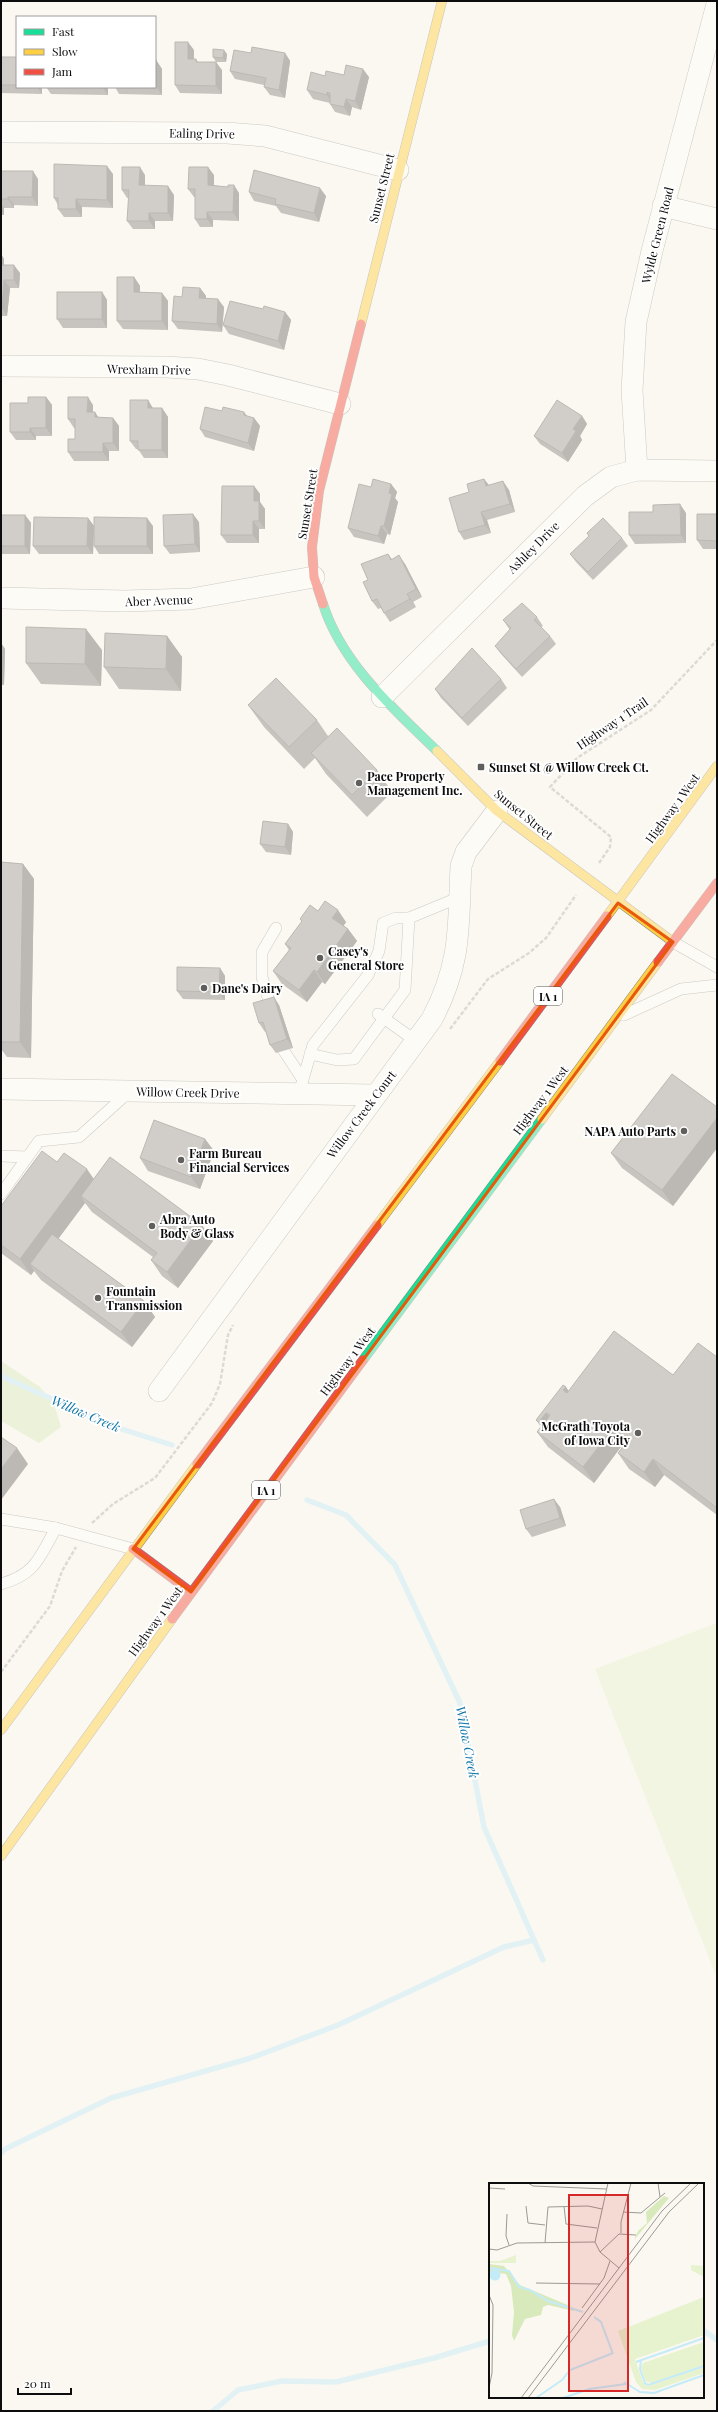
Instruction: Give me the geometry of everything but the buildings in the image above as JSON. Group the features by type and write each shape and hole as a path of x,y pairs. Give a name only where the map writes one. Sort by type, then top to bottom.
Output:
{"main road":[{"name":"Sunset Street","path":"442,1 398,170 319,491 314,519 312,547 314,578 331,628 342,647 382,697 497,811 672,942"},
{"name":"Highway 1 West","path":"1,1730 133,1549 618,903 717,766"},
{"name":"Highway 1 West","path":"1,1856 190,1592 717,883"},
{"path":"133,1549 190,1592"}],"street":[{"name":"Wylde Green Road","path":"637,470 632,390 636,322 664,206 717,4"},
{"name":"Ealing Drive","path":"1,132 227,133 264,136 398,170"},
{"path":"664,206 717,219"},
{"name":"Wrexham Drive","path":"1,366 166,367 198,369 228,375 340,404"},
{"name":"Ashley Drive","path":"382,697 585,496 611,477 637,470 717,471"},
{"name":"Aber Avenue","path":"1,598 124,601 191,599 314,578"},
{"name":"Willow Creek Court","path":"159,1390 432,1019 451,978 459,928 461,866 466,852 497,811"},
{"name":"Willow Creek Drive","path":"1,1089 129,1091 301,1086 375,1095"}],"lane":[{"path":"301,1086 310,1054 317,1040 368,975 379,951 383,923 396,918 409,918 460,897"},
{"path":"310,1054 337,1060 354,1059 381,1017 406,990 409,918"},
{"path":"271,1008 262,977 262,952 276,928"},
{"path":"672,942 717,967"},
{"path":"616,1018 681,989 717,985"},
{"path":"381,1017 416,1041"},
{"path":"284,1051 301,1086"},
{"path":"1,1194 38,1141 79,1137 129,1091"},
{"path":"1,1156 27,1157"},
{"path":"1,1519 56,1528 133,1549"},
{"path":"1,1584 20,1578 34,1565 56,1528"}],"path":[{"name":"Highway 1 Trail","path":"588,879 610,847 611,837 550,787 577,758 651,710 717,640"},
{"path":"446,1035 488,979 528,953 546,938 588,879"},
{"path":"1,1672 50,1606 62,1571 91,1524 113,1504 154,1478 212,1403 220,1384 228,1335 234,1322"}],"highlighted area":[{"path":"618,903 673,942 191,1592 133,1549"}],"green space":[{"path":"1,1361 40,1387 54,1404 61,1427 39,1443 1,1421"},
{"path":"717,1623 717,1978 595,1669"}],"waterway":[{"name":"Willow Creek","path":"1,1376 112,1426 172,1445"},
{"name":"Willow Creek","path":"307,1500 346,1515 395,1565 460,1703 484,1827 543,1960"},
{"path":"1,2153 5,2149 111,2098 251,2058 338,2025 504,1947 534,1940"},
{"name":"Willow Creek","path":"704,2331 717,2340"},
{"path":"213,2411 238,2390 282,2381 336,2382 434,2358 489,2341"}],"traffic: fast":[{"path":"323,604 332,626 356,666 403,718 437,751"},
{"path":"363,1360 542,1119"}],"traffic: slow":[{"path":"361,324 442,1"},
{"path":"437,751 497,811 673,942"},
{"path":"607,916 717,766"},
{"path":"542,1119 658,962"},
{"path":"377,1225 500,1061"},
{"path":"1,1730 197,1464"},
{"path":"1,1856 172,1619"}],"traffic: jam":[{"path":"323,604 314,577 312,547 319,491 361,324"},
{"path":"658,962 717,883"},
{"path":"500,1061 607,916"},
{"path":"197,1464 377,1225"},
{"path":"172,1619 363,1360"},
{"path":"133,1549 191,1592"}],"place":[{"name":"Sunset St @ Willow Creek Ct.","path":"481,767"},
{"name":"Pace Property Management Inc.","path":"359,783"},
{"name":"Casey's General Store","path":"320,958"},
{"name":"Dane's Dairy","path":"204,988"},
{"name":"NAPA Auto Parts","path":"684,1131"},
{"name":"Farm Bureau Financial Services","path":"181,1160"},
{"name":"Abra Auto Body & Glass","path":"152,1226"},
{"name":"Fountain Transmission","path":"98,1298"},
{"name":"McGrath Toyota of Iowa City","path":"638,1433"}]}
